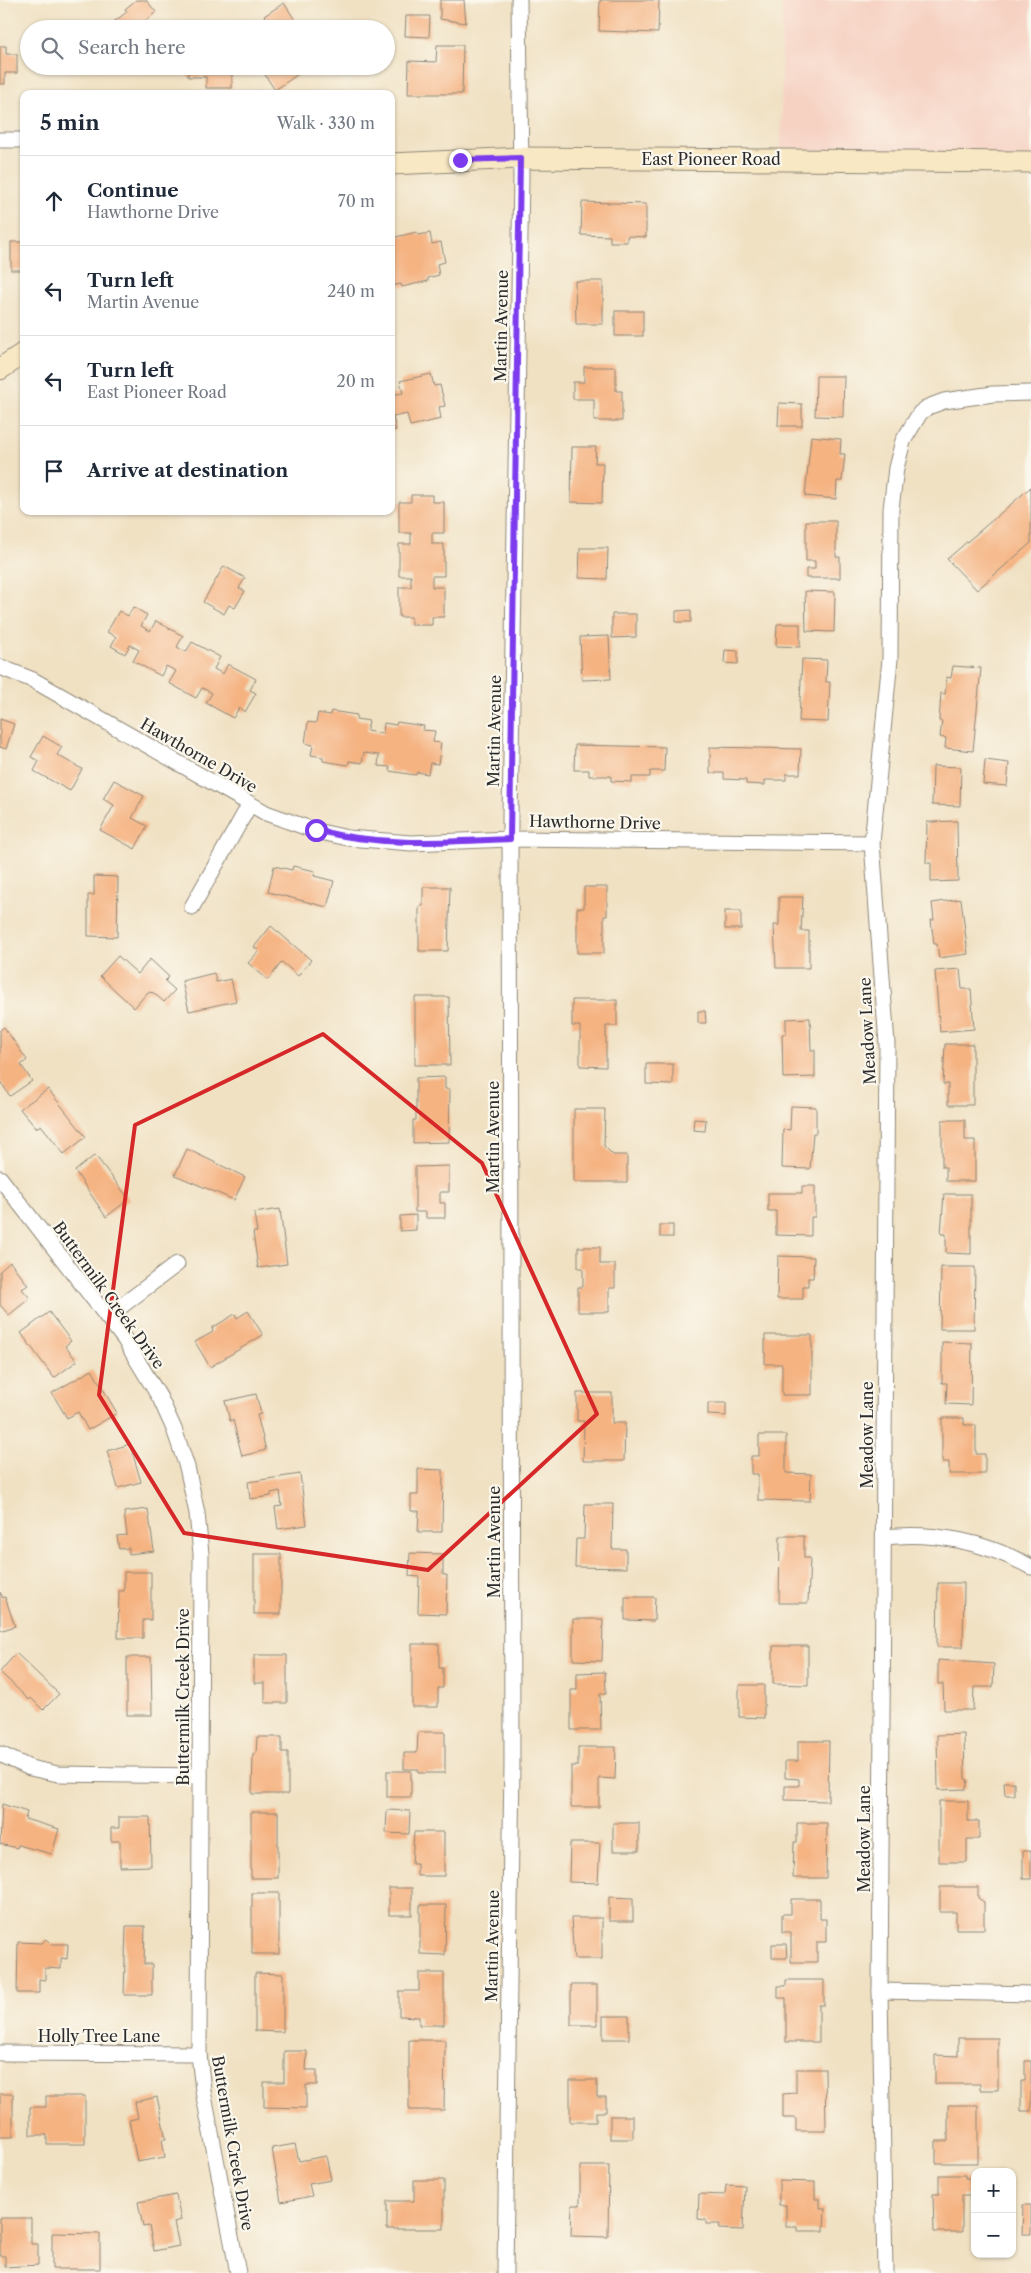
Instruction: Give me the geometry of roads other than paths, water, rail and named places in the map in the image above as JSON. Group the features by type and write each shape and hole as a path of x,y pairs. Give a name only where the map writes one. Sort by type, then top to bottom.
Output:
{"main road":[{"name":"East Pioneer Road","path":"395,164 520,158 1031,162"},
{"path":"0,369 20,356"}],"street":[{"name":"Martin Avenue","path":"505,2273 512,1763 510,839 520,158 519,0"},
{"path":"0,140 20,140"},
{"name":"Meadow Lane","path":"885,2273 880,1991 887,1044 872,843 890,659 892,503 896,468 903,441 911,425 928,407 944,401 1000,394 1031,393"},
{"name":"Hawthorne Drive","path":"0,667 33,680 266,813 297,825 329,834 374,841 411,843 510,839 872,843"},
{"path":"192,907 250,804"},
{"name":"Buttermilk Creek Drive","path":"0,1178 137,1357 160,1398 181,1448 195,1500 201,1554 199,2054 202,2084 238,2273"},
{"path":"107,1317 177,1264"},
{"path":"884,1537 924,1536 958,1540 991,1549 1031,1567"},
{"path":"0,1754 30,1768 58,1774 200,1776"},
{"path":"880,1991 1031,1994"},
{"name":"Holly Tree Lane","path":"0,2053 199,2054"}]}
